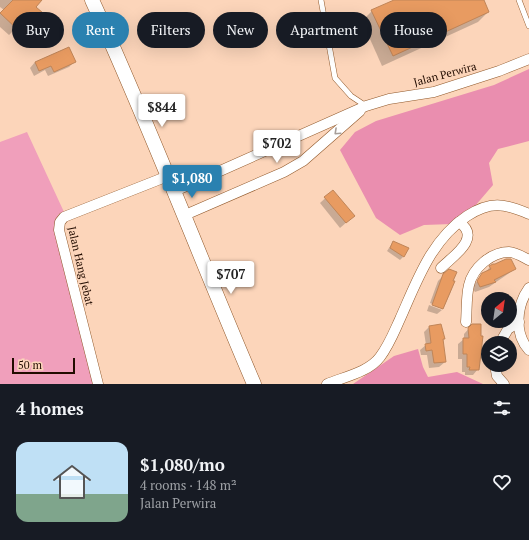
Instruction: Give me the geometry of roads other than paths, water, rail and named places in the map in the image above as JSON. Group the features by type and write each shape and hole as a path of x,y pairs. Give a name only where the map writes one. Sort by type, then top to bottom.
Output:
{"main road":[{"path":"92,0 126,75 175,191 254,384"},
{"path":"100,0 126,75"}],"street":[{"name":"Jalan Perwira","path":"175,191 366,106 389,99 434,92 499,71 529,59"},
{"name":"Jalan Perwira","path":"185,215 284,172 303,162 366,106"},
{"name":"Jalan Hang Jebat","path":"98,384 59,230 60,222 64,217 168,176"},
{"path":"327,384 372,365 380,357 391,340 419,277 436,245 459,222 476,210 494,204 513,206 529,214"},
{"path":"441,268 456,255 466,241 468,234 466,227 459,222"},
{"path":"466,322 468,286 473,272 483,263 496,255 509,252 529,260"},
{"path":"529,288 519,311 518,331 529,350"},
{"path":"504,336 508,329 519,322"},
{"path":"496,372 497,376 504,384"}],"lane":[{"path":"321,0 335,78 351,96 366,106"},
{"path":"519,0 529,26"}]}
